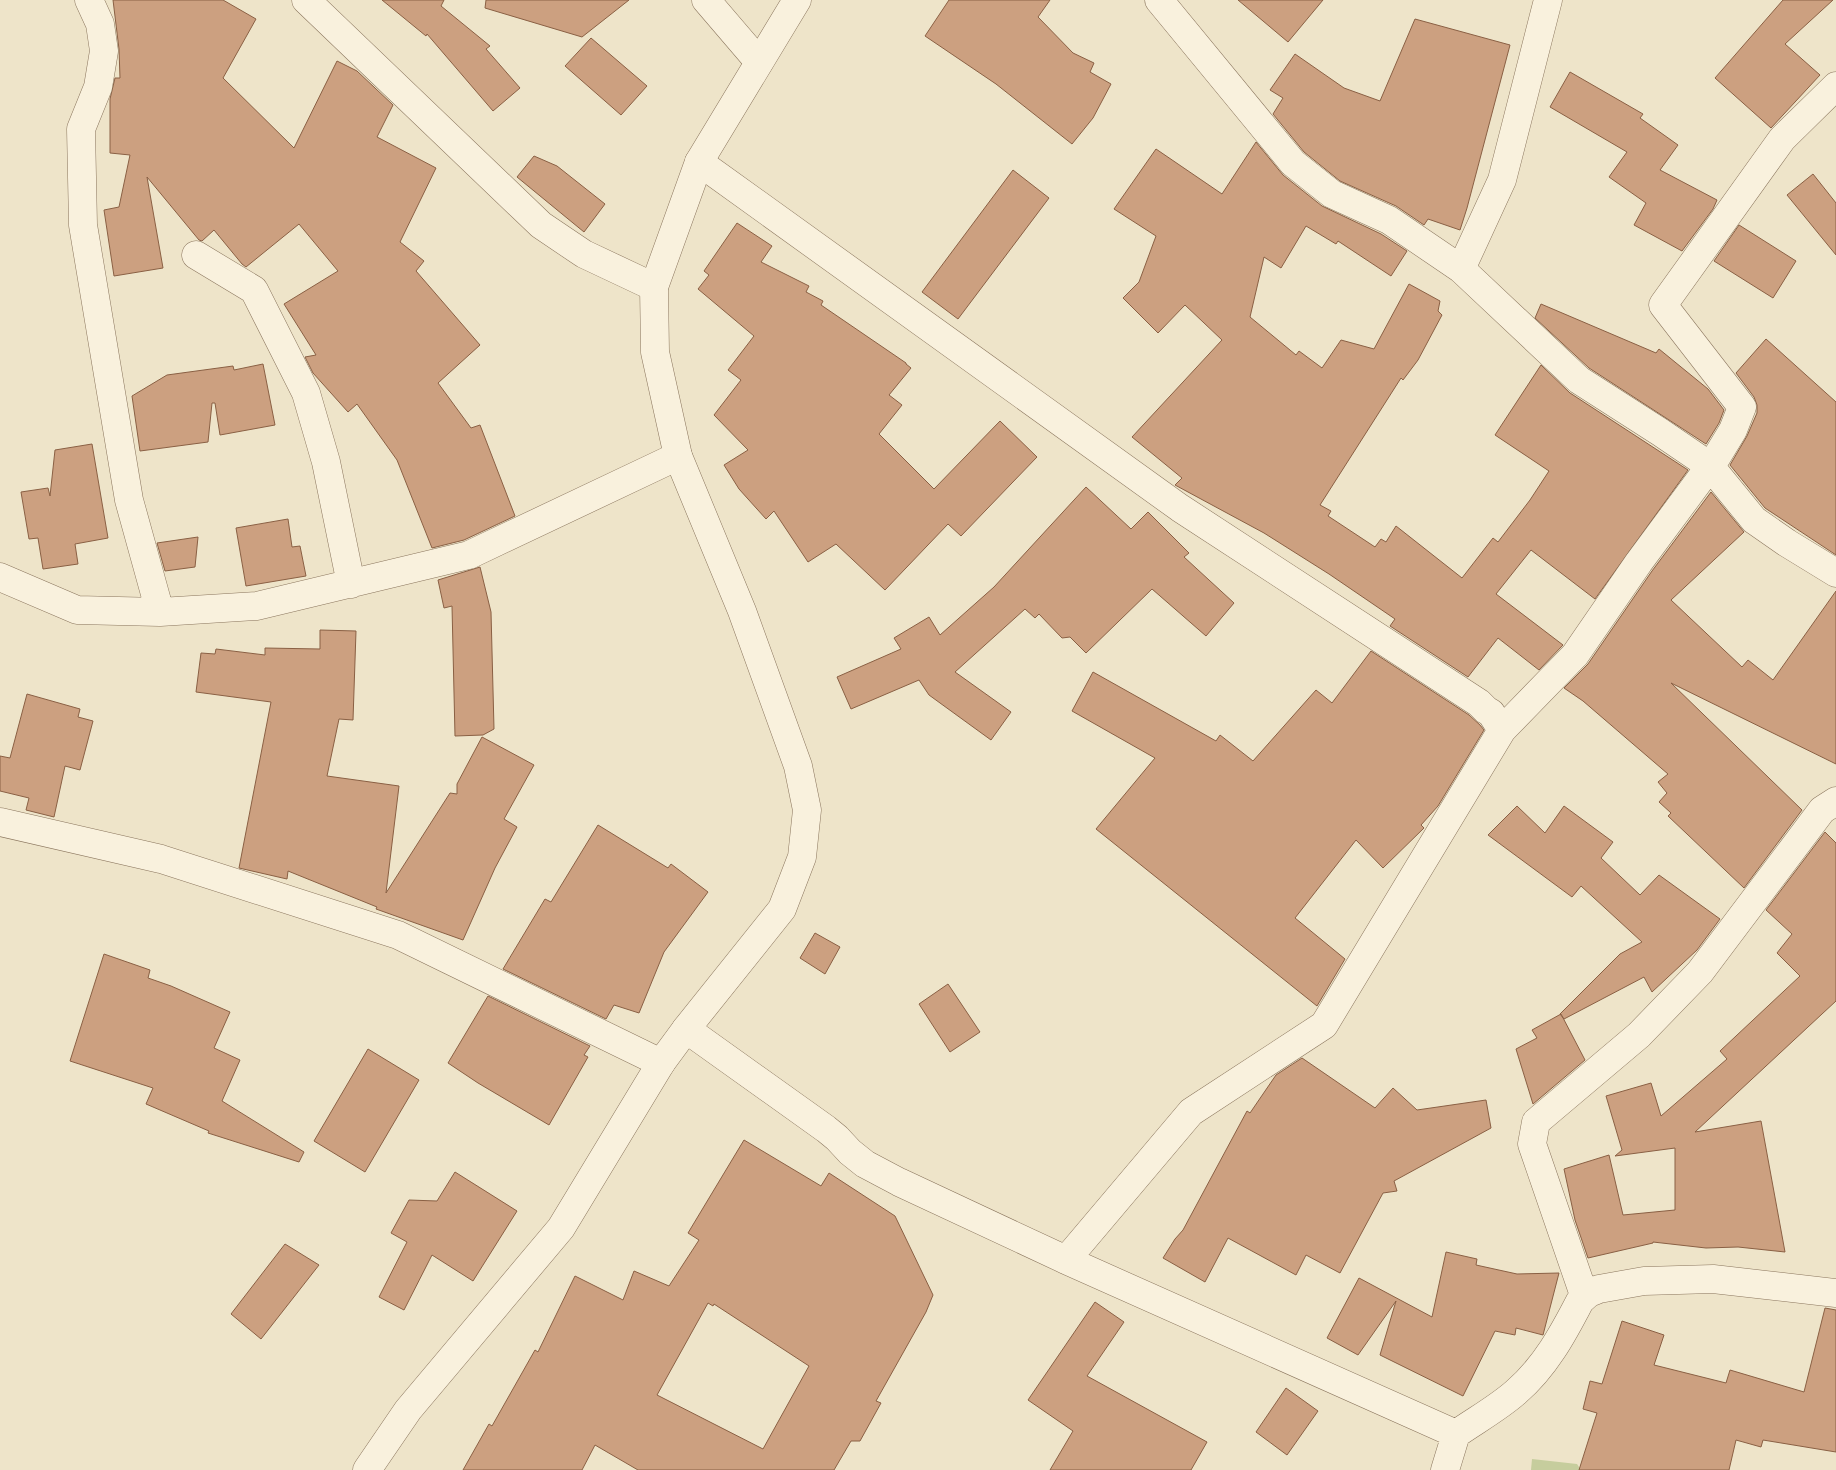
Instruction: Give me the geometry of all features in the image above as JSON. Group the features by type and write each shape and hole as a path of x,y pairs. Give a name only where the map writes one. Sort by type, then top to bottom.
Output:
{"street":[{"path":"89,0 100,24 104,50 98,87 81,129 83,225 129,500 160,612"},
{"path":"306,0 541,225 584,254 654,287"},
{"path":"706,0 759,62"},
{"path":"367,1470 408,1410 562,1228 661,1063 782,909 802,857 807,810 798,766 742,611 678,456 655,352 654,287 699,162 797,0"},
{"path":"1159,0 1293,163 1332,194 1389,220 1461,269 1579,380 1710,466 1754,520 1787,543 1836,572"},
{"path":"1461,269 1502,180 1548,0"},
{"path":"1066,1260 1190,1112 1324,1026 1502,730 1575,655 1639,562 1710,466 1733,430 1742,407 1663,305 1782,139 1836,86"},
{"path":"699,162 1180,508 1479,703 1491,713 1502,730"},
{"path":"196,255 254,290 306,393 326,462 351,584"},
{"path":"0,577 77,610 160,612 257,606 469,555 678,456"},
{"path":"1584,1295 1532,1144 1536,1122 1639,1035 1700,972 1822,810 1836,801"},
{"path":"0,822 161,859 398,935 661,1063"},
{"path":"686,1029 826,1129 865,1164 1066,1260 1456,1434"},
{"path":"1445,1470 1456,1434 1516,1393 1533,1377 1558,1342 1584,1295 1599,1288 1644,1281 1713,1279 1836,1293"}],"green space":[{"path":"1532,1459 1577,1464 1581,1470 1531,1470"}],"building":[{"path":"113,0 223,0 256,19 223,78 294,148 337,61 357,71 393,105 377,137 436,168 400,242 424,261 416,271 480,345 438,383 471,428 480,425 515,516 464,540 432,548 397,460 357,404 348,412 313,373 305,357 316,355 284,304 338,271 299,224 246,267 214,230 202,241 199,240 147,177 163,268 114,276 104,210 119,207 130,155 110,153 110,99 115,78 120,78 119,49"},
{"path":"382,0 444,0 441,6 490,46 486,49 520,88 493,111 427,34 426,36"},
{"path":"486,0 629,0 582,37 485,8"},
{"path":"949,0 1050,0 1038,17 1073,53 1094,63 1090,72 1111,84 1093,118 1072,144 996,84 925,36"},
{"path":"1238,0 1323,0 1288,42"},
{"path":"1783,0 1833,0 1785,44 1820,75 1771,128 1715,78"},
{"path":"1415,19 1510,45 1460,230 1428,219 1424,225 1396,206 1340,181 1304,152 1273,114 1283,98 1270,90 1295,54 1344,88 1380,101"},
{"path":"591,38 647,86 621,115 565,66"},
{"path":"1570,72 1643,114 1640,118 1678,145 1660,170 1717,200 1713,209 1682,251 1634,225 1646,203 1609,177 1627,152 1550,107"},
{"path":"1256,142 1283,175 1322,206 1381,234 1407,251 1391,276 1338,241 1336,244 1306,226 1281,268 1264,257 1250,317 1296,355 1299,351 1322,368 1341,340 1374,349 1409,284 1440,301 1438,311 1442,315 1418,360 1403,380 1401,378 1320,505 1331,511 1328,516 1375,547 1381,539 1386,542 1396,526 1462,578 1493,538 1498,542 1549,471 1495,435 1541,365 1570,393 1688,470 1595,599 1531,550 1496,594 1563,645 1539,670 1498,638 1468,677 1390,626 1395,619 1329,574 1264,533 1175,485 1182,478 1132,437 1222,340 1185,305 1158,333 1123,298 1139,282 1156,236 1114,209 1156,149 1222,194"},
{"path":"534,156 557,166 605,204 584,232 517,177"},
{"path":"1013,170 1049,198 958,319 922,292"},
{"path":"1813,174 1836,203 1836,255 1787,195"},
{"path":"737,223 772,246 761,262 809,286 806,292 823,301 821,305 911,368 889,395 902,405 879,434 934,489 1000,421 1037,457 961,536 948,524 885,590 836,544 808,562 774,511 766,519 739,489 724,465 748,450 714,415 741,380 728,370 754,336 698,289 709,275 704,271"},
{"path":"1739,225 1796,261 1773,298 1714,261"},
{"path":"1541,304 1656,353 1659,349 1708,389 1724,410 1719,423 1706,444 1589,368 1535,318"},
{"path":"1766,339 1836,402 1836,555 1765,508 1730,465 1747,436 1757,413 1754,397 1736,373"},
{"path":"263,364 275,425 220,435 215,403 212,403 208,442 140,451 132,396 167,375 233,366 234,370"},
{"path":"92,444 108,538 75,544 78,564 43,569 38,538 29,539 21,492 48,488 50,496 55,450"},
{"path":"1086,487 1131,529 1148,512 1189,553 1184,557 1234,603 1206,636 1152,589 1086,653 1070,637 1062,638 1039,614 1035,618 1025,609 955,672 1011,712 991,740 929,695 919,680 851,709 837,677 901,649 894,638 929,617 940,635 994,587"},
{"path":"1711,492 1744,532 1671,600 1742,667 1748,660 1773,680 1836,591 1836,764 1671,683 1802,810 1744,888 1668,816 1671,813 1659,802 1667,793 1658,782 1668,774 1583,701 1564,688 1588,664 1652,571"},
{"path":"288,519 292,547 300,546 306,576 246,586 236,528"},
{"path":"198,537 195,567 165,571 157,543"},
{"path":"480,567 491,612 494,729 483,735 455,736 452,606 444,608 438,580"},
{"path":"320,630 356,631 353,720 339,719 327,776 399,786 386,893 450,793 457,794 457,784 482,737 534,765 504,819 517,827 495,868 463,940 376,909 377,907 288,871 287,879 239,868 271,702 196,692 201,653 215,654 216,649 265,655 265,648 320,649"},
{"path":"1371,651 1469,715 1484,730 1438,806 1421,825 1424,828 1383,868 1356,840 1295,918 1345,959 1317,1006 1096,829 1155,758 1072,711 1093,672 1216,741 1220,735 1253,761 1316,690 1332,703"},
{"path":"27,694 80,709 78,717 93,721 80,770 65,766 54,817 26,810 29,798 0,791 0,756 10,758"},
{"path":"1517,806 1545,833 1564,806 1613,842 1601,858 1640,895 1659,875 1720,919 1697,950 1652,992 1644,977 1564,1019 1560,1014 1620,954 1642,942 1581,886 1572,897 1488,835"},
{"path":"598,825 668,868 671,864 708,892 664,952 639,1013 614,1005 606,1019 503,969 545,899 551,902"},
{"path":"1825,832 1836,843 1836,1001 1695,1132 1761,1121 1785,1252 1738,1247 1706,1248 1653,1242 1588,1258 1575,1220 1564,1169 1609,1155 1623,1215 1675,1210 1675,1148 1615,1156 1622,1150 1606,1096 1651,1083 1661,1116 1727,1059 1720,1051 1800,976 1777,953 1792,934 1766,910"},
{"path":"815,933 840,947 825,974 800,958"},
{"path":"104,954 150,970 148,978 230,1012 214,1048 240,1060 222,1101 304,1152 299,1162 208,1133 209,1131 146,1104 153,1088 70,1061"},
{"path":"948,984 980,1032 950,1052 919,1004"},
{"path":"488,996 590,1046 584,1055 588,1057 549,1125 448,1063"},
{"path":"1561,1014 1585,1060 1533,1104 1516,1049 1537,1038 1532,1030"},
{"path":"368,1049 419,1080 365,1172 314,1141"},
{"path":"1302,1058 1375,1108 1393,1088 1417,1110 1486,1100 1491,1128 1394,1181 1397,1191 1383,1193 1340,1273 1306,1255 1296,1275 1228,1238 1205,1282 1163,1258 1183,1230 1247,1111 1250,1113 1276,1075"},
{"path":"744,1140 821,1186 829,1173 895,1216 933,1295 926,1312 876,1401 881,1403 860,1441 851,1441 834,1470 638,1470 595,1445 582,1470 463,1470 489,1424 492,1426 535,1350 538,1352 575,1276 623,1300 634,1271 669,1286 699,1240 688,1233","holes":["708,1303 713,1306 714,1304 809,1366 763,1449 657,1395"]},
{"path":"455,1172 517,1211 473,1281 432,1255 404,1310 379,1297 407,1242 391,1233 409,1200 437,1201"},
{"path":"285,1244 319,1265 261,1339 231,1314"},
{"path":"1446,1252 1477,1259 1476,1265 1517,1274 1559,1273 1543,1335 1516,1328 1515,1335 1495,1331 1463,1396 1380,1355 1396,1301 1358,1355 1327,1338 1359,1278 1432,1317"},
{"path":"1095,1302 1124,1322 1087,1376 1207,1442 1191,1470 1050,1470 1073,1431 1028,1400"},
{"path":"1825,1308 1836,1310 1836,1452 1763,1440 1761,1447 1736,1440 1729,1470 1579,1470 1597,1413 1583,1409 1590,1381 1602,1384 1622,1321 1664,1335 1654,1365 1726,1383 1730,1370 1804,1392"},
{"path":"1286,1388 1318,1411 1287,1455 1256,1432"}]}
